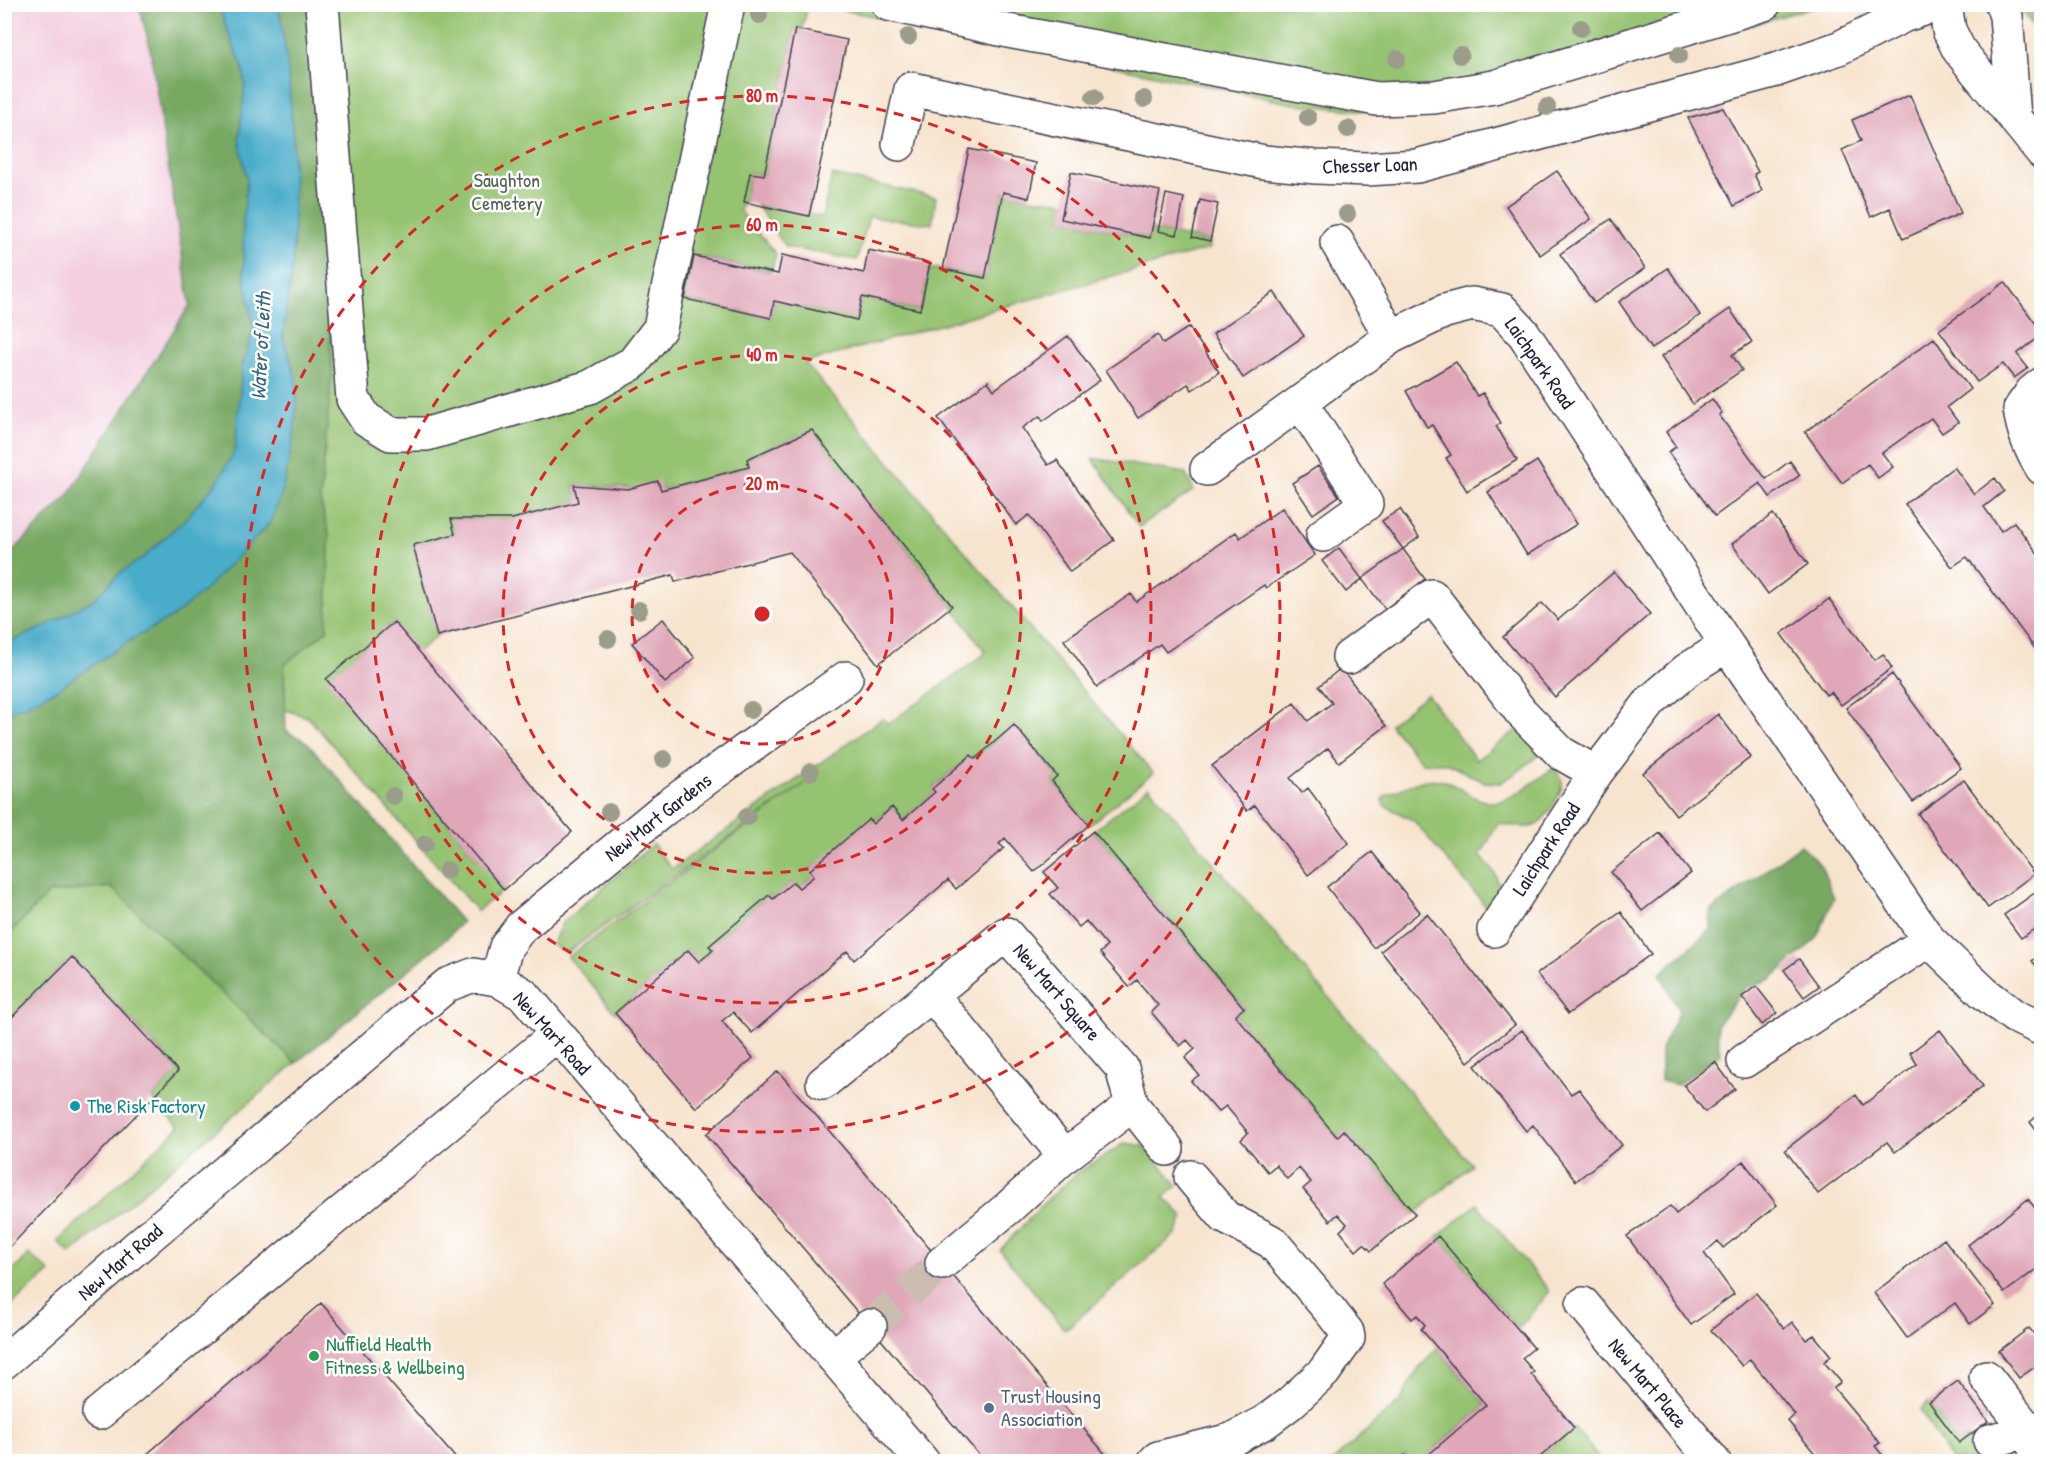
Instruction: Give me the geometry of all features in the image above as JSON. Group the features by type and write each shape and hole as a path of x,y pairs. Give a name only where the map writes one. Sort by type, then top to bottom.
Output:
{"street":[{"path":"322,4 353,399 366,419 391,434 427,434 590,387 633,363 660,328 728,4"},
{"path":"888,4 1008,31 1377,99 1434,97 1494,87 1764,4"},
{"name":"Chesser Loan","path":"899,144 911,89 1264,162 1367,169 1417,166 1776,70 1839,48 1898,10 1939,4"},
{"path":"1945,4 1949,30 1959,50 2042,152"},
{"path":"2002,4 2006,16 2014,117"},
{"path":"1336,242 1391,337"},
{"name":"Laichpark Road","path":"1207,469 1391,337 1445,311 1472,303 1502,310 1524,334 1727,645 1929,940 1983,992 2014,1016 2042,1029"},
{"path":"2042,384 2032,392 2020,409 2022,426 2031,451 2042,468"},
{"path":"1300,403 1366,504 1323,535"},
{"path":"1349,657 1432,596 1521,712 1561,753 1596,773"},
{"name":"Laichpark Road","path":"1494,930 1596,773 1651,701 1687,670 1727,645"},
{"name":"New Mart Gardens","path":"497,979 506,947 521,927 664,809 846,678"},
{"name":"New Mart Square","path":"824,1083 1006,934 1122,1068 1132,1105 1167,1149"},
{"path":"1744,1061 1929,940"},
{"name":"New Mart Road","path":"4,1362 447,985 473,975 497,979 524,995 923,1461"},
{"path":"931,994 1065,1156"},
{"path":"99,1413 556,1035"},
{"path":"942,1263 1008,1208 1065,1156 1132,1105"},
{"path":"1154,1461 1185,1450 1231,1440 1266,1422 1324,1372 1348,1338 1347,1332 1272,1242 1225,1217 1191,1177"},
{"name":"New Mart Place","path":"1583,1304 1714,1461"},
{"path":"833,1357 870,1326"},
{"path":"1986,1377 2037,1440"},
{"path":"1990,1441 2037,1440"}],"shaded area":[{"path":"5,5 139,5 149,43 190,305 68,496 5,559"}],"green space":[{"path":"139,5 306,5 311,26 332,372 320,500 329,535 327,630 284,665 286,731 307,742 462,922 446,939 296,1063 111,887 49,893 5,938 5,559 68,496 190,305 149,43"},
{"name":"Saughton Cemetery","path":"306,5 808,5 802,30 795,29 764,175 750,173 744,202 739,210 776,254 771,272 695,256 685,300 771,318 774,301 857,319 862,297 920,310 929,269 943,269 985,278 1003,192 1065,202 1061,219 1149,238 1151,230 1210,241 1209,249 805,363 1153,773 1089,825 1052,781 1057,775 1014,725 975,759 971,755 933,788 935,792 903,820 892,807 810,870 814,876 799,888 793,882 773,899 769,895 709,946 713,950 699,962 688,950 615,1013 568,957 814,777 566,953 552,945 562,923 653,844 672,869 883,718 888,724 986,653 952,606 812,431 747,458 749,467 661,490 574,485 578,502 512,519 452,519 455,534 413,545 437,636 418,651 394,622 327,679 504,890 477,911 308,717 285,710 284,665 327,630 329,535 320,500 332,372 311,26"},
{"path":"819,5 1820,5 1516,94 1375,112 1294,104"},
{"path":"2019,5 2041,5 2041,41"},
{"path":"832,175 936,197 932,224 869,217 857,260 786,247 757,205 822,217"},
{"path":"1092,458 1185,473 1194,490 1139,527"},
{"path":"1427,694 1476,760 1514,732 1526,729 1546,749 1500,783 1484,782 1446,763 1422,763 1390,724"},
{"path":"1554,768 1561,777 1562,785 1556,801 1544,818 1536,825 1527,827 1498,823 1480,856 1496,875 1498,881 1497,893 1489,910 1414,821 1384,805 1382,800 1385,796 1425,780 1438,780 1452,784 1479,799 1501,801"},
{"path":"1149,787 1472,1165 1415,1214 1344,1130 1337,1137 1235,1015 1244,1008 1093,831"},
{"path":"1801,845 1821,866 1834,898 1816,939 1771,979 1745,988 1717,1025 1720,1055 1677,1085 1661,1081 1661,1049 1679,1011 1660,974 1711,929 1710,911"},
{"path":"111,887 296,1063 70,1254 58,1241 179,1127 152,1099 178,1070 72,957 5,1025 5,938 49,893"},
{"path":"1125,1143 1144,1146 1178,1186 1164,1197 1183,1216 1177,1233 1065,1330 1000,1250 1043,1204 1077,1173"},
{"path":"1477,1204 1550,1291 1518,1329 1438,1236"},
{"path":"29,1254 50,1272 5,1311 5,1280"},
{"path":"1437,1348 1486,1405 1420,1461 1411,1461 1405,1455 1397,1461 1332,1462 1401,1400 1416,1372"},
{"path":"1929,1402 1959,1442 1971,1437 1977,1461 1952,1461 1920,1410"},
{"path":"1574,1428 1602,1461 1534,1462"}],"water":[{"name":"Water of Leith","path":"219,5 279,5 288,69 293,137 294,222 293,262 283,337 296,378 297,403 294,436 281,497 269,524 205,590 174,616 128,642 56,690 5,713 5,644 42,628 93,600 119,574 145,556 185,519 217,482 235,450 242,367 254,330 244,275 243,221 247,179 239,140 245,84 243,69"}],"building":[{"path":"795,29 847,40 809,216 744,202 750,173 764,175"},
{"path":"1910,95 1961,213 1903,239 1890,208 1871,217 1842,150 1861,141 1852,120"},
{"path":"1723,108 1758,172 1754,174 1762,191 1734,206 1688,118"},
{"path":"969,149 1036,163 1029,198 1003,192 985,278 943,269"},
{"path":"1557,171 1591,219 1540,255 1506,206"},
{"path":"1071,172 1160,191 1150,238 1061,219"},
{"path":"1166,194 1184,198 1177,235 1158,231"},
{"path":"1200,200 1218,204 1210,241 1192,237"},
{"path":"1611,219 1645,268 1594,303 1560,254"},
{"path":"868,250 930,263 920,310 862,297 857,320 774,301 771,318 685,299 694,256 778,274 782,255 864,273"},
{"path":"1668,268 1700,315 1651,349 1619,302"},
{"path":"2005,282 2042,335 2017,354 2028,368 2014,378 2003,364 1977,382 1939,330"},
{"path":"1274,292 1304,336 1243,378 1213,334"},
{"path":"1730,309 1752,342 1732,355 1742,370 1693,404 1661,357"},
{"path":"1189,327 1219,372 1192,390 1188,384 1138,418 1106,370 1158,335 1163,344"},
{"path":"1068,336 1100,380 1043,421 1040,416 1022,428 1048,465 1057,460 1114,540 1070,572 1029,515 1016,525 938,418 988,381 994,390"},
{"path":"1934,338 1970,389 1947,407 1958,422 1942,433 1931,418 1882,453 1893,467 1878,478 1868,464 1842,483 1805,432"},
{"path":"1456,362 1477,396 1483,393 1501,423 1496,426 1517,460 1467,491 1446,458 1451,455 1432,425 1427,427 1406,391"},
{"path":"1712,399 1722,413 1719,415 1766,479 1790,461 1800,475 1770,497 1760,483 1715,516 1668,452 1676,447 1666,432"},
{"path":"812,430 952,606 878,664 790,552 675,582 673,575 437,636 413,545 455,534 451,519 512,519 578,502 574,485 628,489 658,481 661,490 749,467 747,459"},
{"path":"1537,461 1577,524 1527,555 1488,492"},
{"path":"1318,466 1339,496 1313,514 1292,483"},
{"path":"1954,467 1974,494 1995,478 2004,491 1984,507 2001,531 2014,522 2042,559 2042,658 1967,557 1952,567 1905,504"},
{"path":"1282,508 1315,555 1266,588 1264,585 1166,652 1160,644 1097,687 1064,640 1131,594 1136,602 1236,532 1240,538"},
{"path":"1400,509 1419,537 1403,549 1382,521"},
{"path":"1773,514 1808,564 1768,594 1732,544"},
{"path":"1339,548 1362,579 1346,592 1322,561"},
{"path":"1403,549 1425,579 1385,609 1362,579"},
{"path":"1614,572 1650,614 1555,697 1503,637 1542,603 1558,620"},
{"path":"1829,599 1875,660 1883,654 1892,668 1841,705 1831,692 1826,695 1781,634"},
{"path":"663,619 695,658 665,683 632,643"},
{"path":"394,622 572,832 504,890 326,679"},
{"path":"1341,668 1386,726 1339,762 1328,748 1290,778 1302,793 1308,788 1349,843 1308,875 1255,805 1247,811 1212,766 1294,703 1308,721 1332,703 1319,686"},
{"path":"1892,674 1961,768 1913,802 1846,708"},
{"path":"1718,714 1751,757 1676,815 1643,773"},
{"path":"1014,725 1057,776 1052,781 1089,825 1034,872 1005,838 999,844 1004,848 956,889 948,880 854,960 847,951 752,1033 733,1012 722,1021 753,1058 696,1108 615,1013 688,950 699,962 713,950 709,946 769,895 773,899 793,882 799,888 814,876 810,870 869,819 873,824 892,807 903,820 935,792 932,789 971,755 975,759"},
{"path":"1964,780 2034,874 1988,908 1918,814"},
{"path":"1093,831 1244,1008 1235,1015 1337,1137 1344,1130 1415,1214 1371,1251 1364,1244 1356,1251 1340,1231 1347,1224 1338,1214 1330,1221 1303,1189 1311,1182 1299,1168 1287,1179 1276,1165 1268,1172 1241,1140 1248,1133 1226,1106 1218,1112 1191,1081 1199,1075 1185,1058 1195,1049 1187,1040 1180,1046 1151,1012 1158,1005 1137,980 1129,987 1100,953 1107,946 1086,921 1079,927 1050,894 1058,888 1044,872"},
{"path":"1660,833 1691,873 1642,911 1611,872"},
{"path":"1372,852 1420,912 1374,948 1327,887"},
{"path":"2036,892 2042,899 2042,924 2021,938 2004,915"},
{"path":"1621,912 1651,954 1568,1014 1537,974"},
{"path":"1427,914 1515,1025 1468,1062 1381,951"},
{"path":"2042,954 2042,973 2032,961"},
{"name":"The Risk Factory","path":"72,957 178,1071 4,1253 4,1025"},
{"path":"1799,959 1819,986 1804,997 1784,970"},
{"path":"1756,986 1777,1013 1762,1025 1742,997"},
{"path":"1522,1030 1571,1094 1579,1089 1622,1145 1576,1181 1533,1125 1526,1131 1475,1066"},
{"path":"1940,1030 1983,1086 1895,1152 1887,1142 1818,1194 1785,1150 1856,1095 1863,1105 1917,1064 1910,1053"},
{"path":"1715,1062 1735,1089 1705,1112 1684,1085"},
{"path":"778,1071 1112,1462 985,1462 706,1134"},
{"path":"2042,1112 2042,1138 2030,1122"},
{"path":"1743,1161 1777,1205 1723,1248 1718,1241 1704,1253 1734,1294 1691,1325 1627,1236 1670,1206 1676,1214"},
{"path":"2028,1199 2042,1217 2042,1265 2004,1293 1968,1245"},
{"path":"1438,1236 1534,1348 1522,1358 1534,1372 1531,1374 1574,1428 1534,1462 1420,1462 1486,1405 1421,1329 1425,1325 1417,1315 1412,1319 1382,1284"},
{"path":"1944,1239 1995,1305 1970,1324 1955,1303 1907,1338 1874,1293"},
{"path":"1756,1293 1784,1329 1792,1322 1806,1340 1814,1335 1831,1356 1824,1362 1841,1382 1834,1388 1880,1443 1875,1446 1888,1462 1822,1462 1788,1421 1795,1415 1750,1359 1742,1366 1711,1330"},
{"name":"Nuffield Health Fitness & Wellbeing","path":"321,1303 459,1462 138,1462"},
{"path":"2042,1326 2042,1362 2019,1378 1999,1351 2029,1328 2033,1333"},
{"path":"1958,1381 1988,1421 1959,1443 1929,1402"},
{"path":"1405,1455 1411,1462 1397,1462"}],"tunnel":[{"path":"870,1326 942,1263"}],"place":[{"name":"The Risk Factory","path":"75,1106"},
{"name":"Nuffield Health Fitness & Wellbeing","path":"314,1356"},
{"name":"Trust Housing Association","path":"989,1408"}]}
